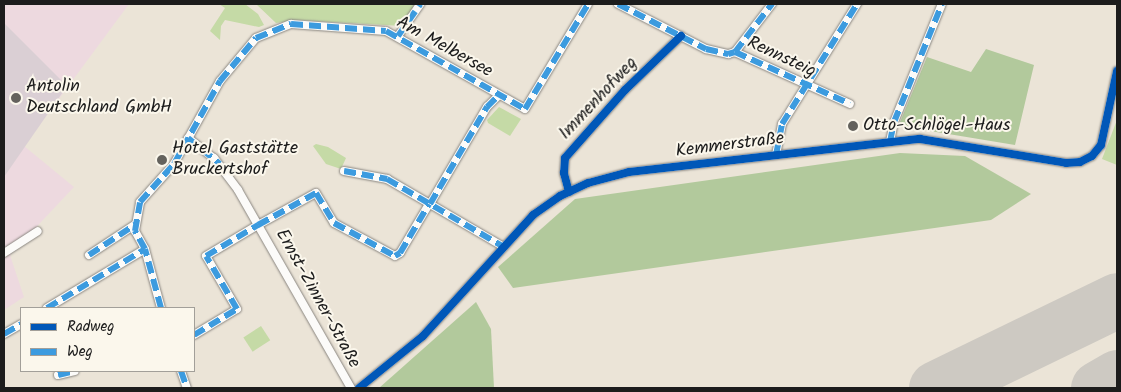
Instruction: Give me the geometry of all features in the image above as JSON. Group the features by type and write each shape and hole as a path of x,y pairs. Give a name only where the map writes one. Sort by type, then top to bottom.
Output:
{"street":[{"path":"398,36 420,4"},
{"name":"Am Melbersee","path":"136,224 140,202 174,164 226,74 249,44 272,30 299,23 386,31 398,36 520,109 530,104 588,4"},
{"name":"Rennsteig","path":"618,4 706,49 728,54 735,52 806,86 850,104"},
{"path":"735,52 772,4"},
{"name":"Kemmerstraße","path":"776,155 782,124 857,4"},
{"path":"890,142 894,122 942,4"},
{"name":"Immenhofweg","path":"569,192 564,173 565,158 625,90 681,36"},
{"name":"Kemmerstraße","path":"360,388 423,336 533,215 569,192 594,181 629,172 890,142 934,140 1066,163 1080,162 1092,156 1101,145 1117,71"},
{"path":"429,204 487,107 498,96"},
{"name":"Ernst-Zinner-Straße","path":"188,138 214,158 238,190 351,388"},
{"path":"344,171 388,179 504,247"},
{"name":"Ernst-Zinner-Straße","path":"195,334 237,309 206,256 258,225 316,193 334,223 395,256 400,253 429,204"},
{"path":"136,224 137,239 145,249 161,307"},
{"path":"89,256 136,224"},
{"path":"4,253 38,231"},
{"path":"48,307 145,249"},
{"path":"4,334 20,325"},
{"path":"58,375 71,372"},
{"path":"181,372 187,388"}],"shaded area":[{"path":"4,4 129,4 24,146 74,187 10,255 24,297 4,310"},
{"path":"4,23 67,86 4,177"}],"green space":[{"path":"219,4 245,4 258,14 264,25 259,27 225,20 221,26 220,40 210,31 225,8"},
{"path":"256,4 415,4 402,26 297,20 276,23"},
{"path":"986,49 1034,65 1015,145 912,128 900,122 927,57 971,72"},
{"path":"499,107 521,119 510,136 488,123 487,120"},
{"path":"1117,120 1117,165 1102,159"},
{"path":"316,144 328,147 346,158 341,169 326,164 313,146"},
{"path":"900,153 965,156 1031,194 991,220 513,288 498,267 575,199"},
{"path":"476,302 491,329 494,388 379,388"},
{"path":"261,326 270,340 253,352 243,337"}],"runway":[{"path":"936,388 1117,300"},
{"path":"1098,388 1117,377"}],"marked path":[{"path":"398,36 420,4"},
{"path":"161,307 145,249 135,231 140,202 174,164 220,81 256,38 291,24 386,31 525,109 588,4"},
{"path":"618,4 706,49 728,54 735,52 850,104"},
{"path":"735,52 772,4"},
{"path":"776,155 782,124 857,4"},
{"path":"890,142 894,122 942,4"},
{"path":"430,204 487,107 498,96"},
{"path":"188,138 220,164"},
{"path":"344,171 387,179 504,247"},
{"path":"195,334 237,309 206,256 258,225 316,193 334,223 395,256 400,253 429,204"},
{"path":"89,255 136,224"},
{"path":"49,307 145,249"},
{"path":"4,334 20,325"},
{"path":"58,375 71,372"},
{"path":"181,372 187,388"}],"cycle path":[{"path":"569,192 564,173 565,158 625,90 681,36"},
{"path":"359,388 423,336 533,215 560,196 588,183 629,172 920,139 1066,163 1080,162 1092,156 1101,145 1117,71"}],"place":[{"name":"Antolin Deutschland GmbH","path":"16,98"},
{"name":"Otto-Schlögel-Haus","path":"853,126"},
{"name":"Hotel Gaststätte Bruckertshof","path":"162,160"}]}
